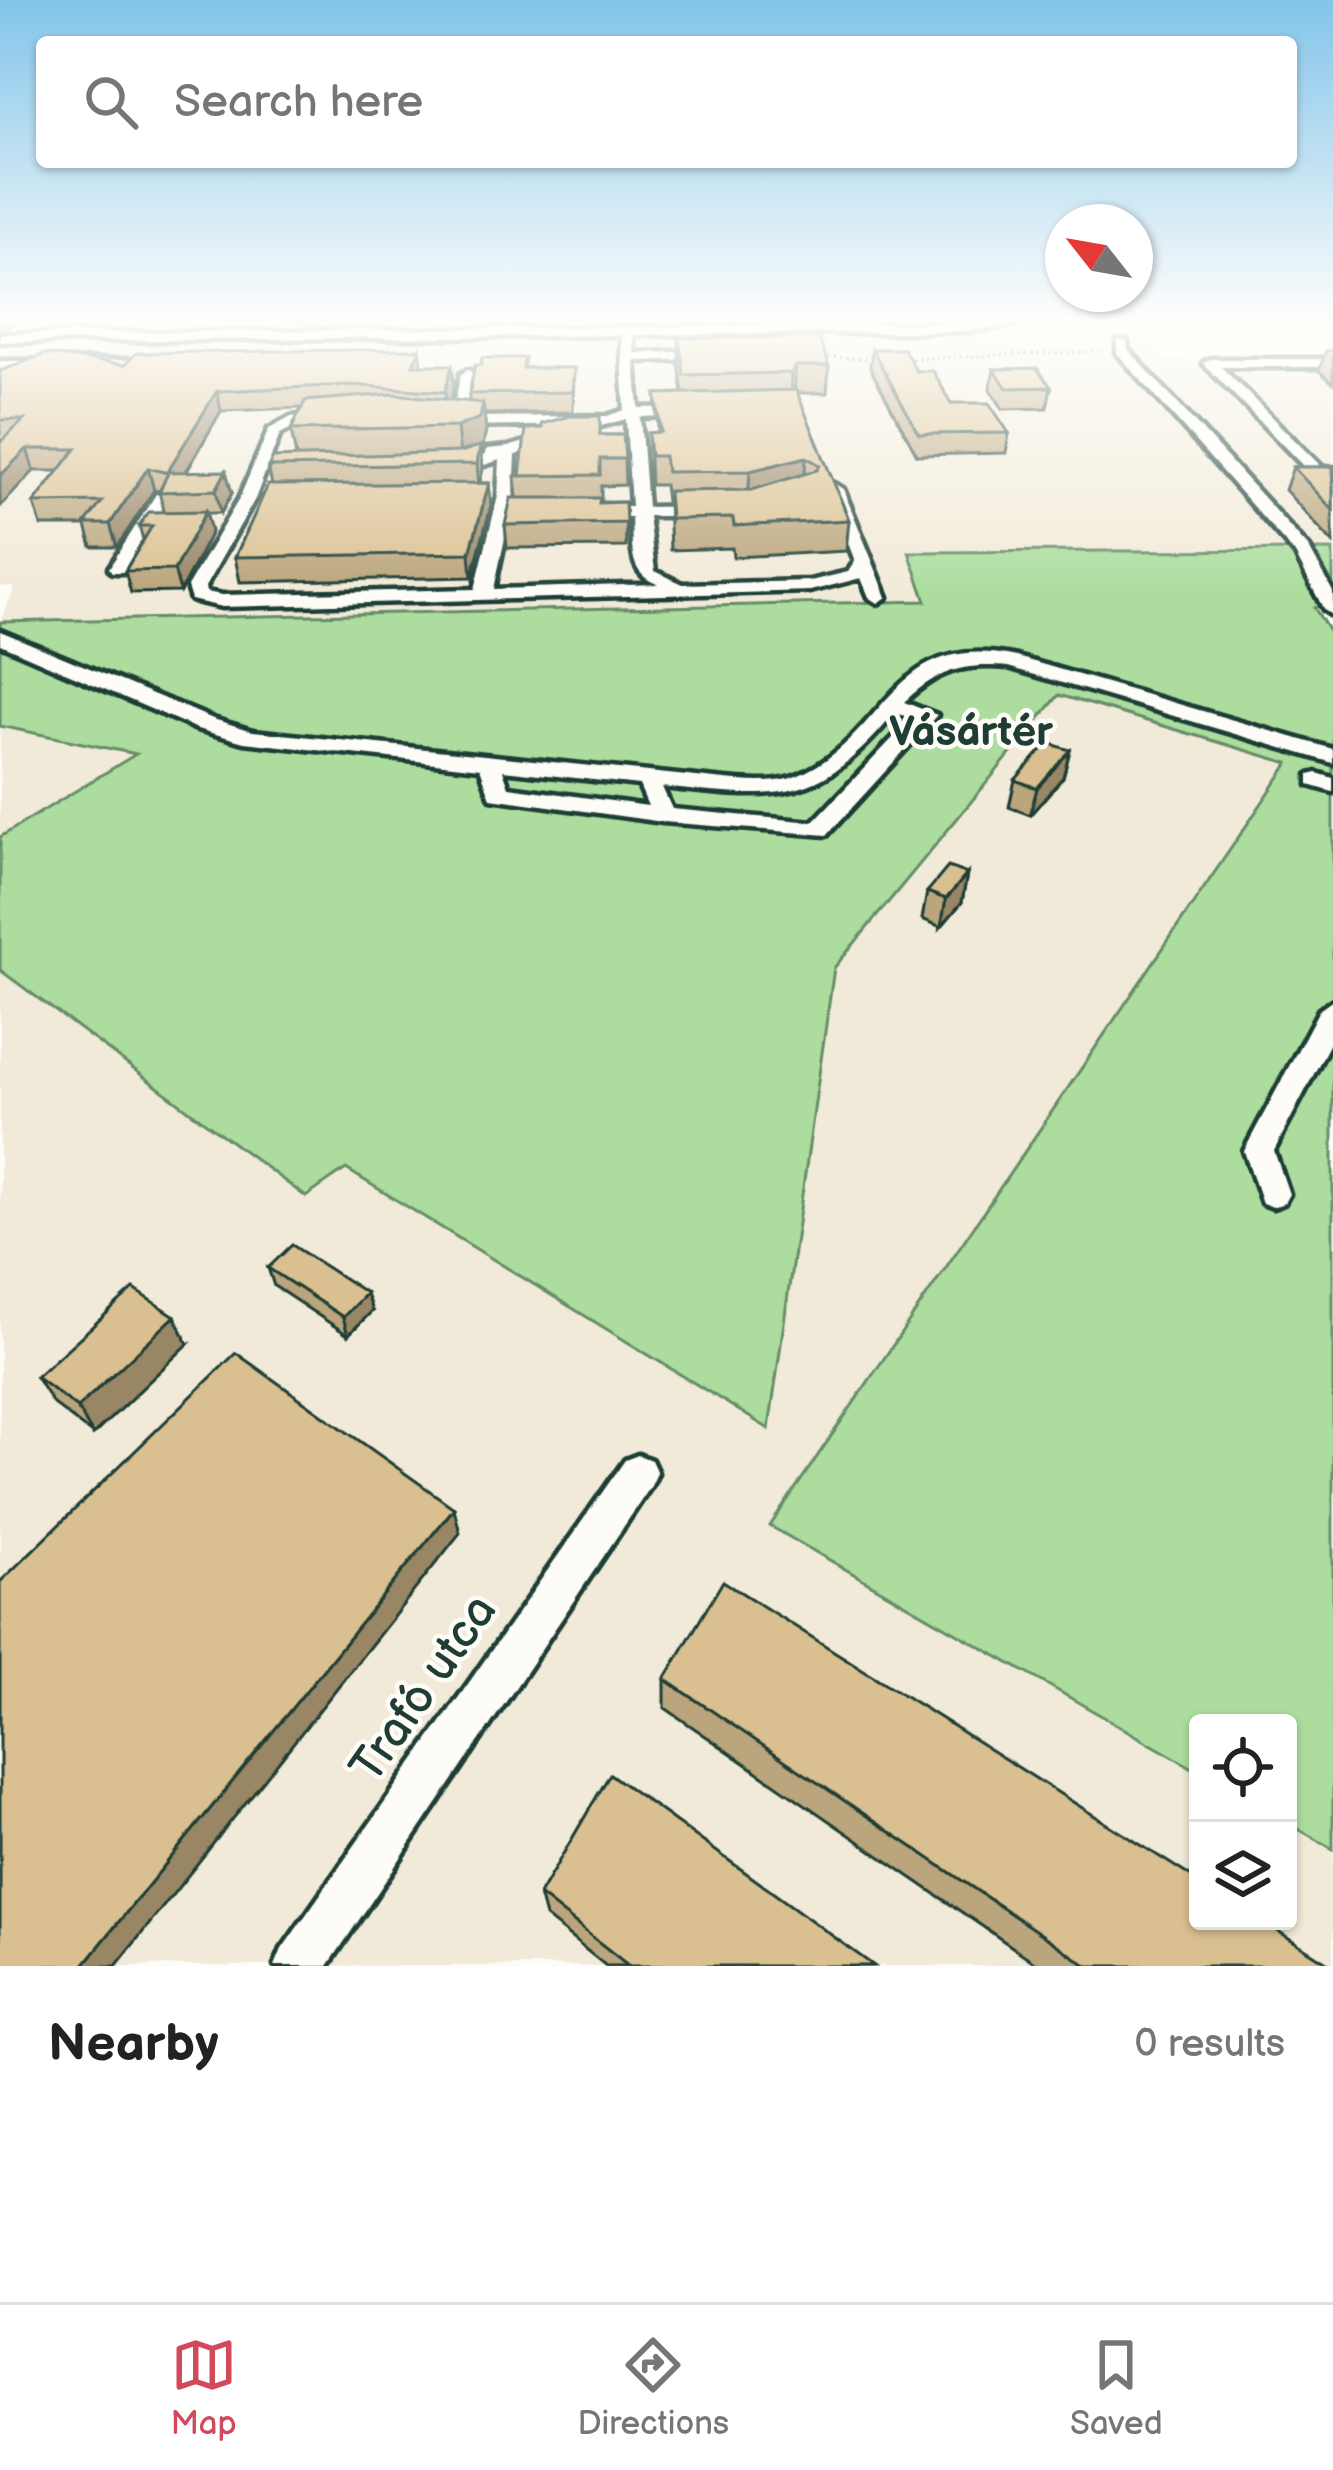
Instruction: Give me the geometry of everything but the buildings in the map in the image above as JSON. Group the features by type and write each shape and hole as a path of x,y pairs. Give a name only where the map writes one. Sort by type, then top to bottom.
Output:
{"street":[{"path":"457,423 460,409"},
{"path":"632,409 645,572 665,582 701,589"},
{"path":"1177,409 1304,552 1333,610"},
{"path":"1255,409 1319,473 1333,473"},
{"path":"417,466 472,464 632,412 717,410"},
{"path":"357,415 304,418 279,428 247,499 196,587 204,598 483,595 835,583 858,572 863,562"},
{"path":"429,418 457,423 609,420"},
{"path":"483,595 504,504 504,422"},
{"path":"555,437 634,436"},
{"path":"437,452 502,453"},
{"path":"260,469 283,468"},
{"path":"828,472 828,494 878,597"},
{"path":"482,496 525,512"},
{"path":"118,568 162,497"},
{"path":"247,499 271,499"},
{"path":"571,512 727,511"},
{"path":"212,522 234,522"},
{"path":"145,524 167,523"},
{"path":"0,638 205,724 252,737 648,780 776,788 813,778 921,676 945,661 989,657 1333,756"},
{"path":"490,764 500,794 819,830 926,715 892,705"},
{"path":"833,763 870,775"},
{"path":"648,780 663,815"},
{"path":"1273,1194 1259,1151 1333,1010"},
{"name":"Trafó utca","path":"299,1966 638,1473"}],"shaded area":[{"path":"0,409 1333,409 1333,550 910,552 927,601 0,622 15,588 0,586"},
{"path":"1059,694 1290,763 771,1526 1189,1766 1189,1930 1297,1930 1297,1828 1333,1849 1333,1966 0,1966 0,970 305,1197 346,1169 768,1429 834,968"},
{"path":"0,726 137,753 0,837"}],"green space":[{"path":"1333,550 1333,606 1314,607 1333,638 1333,1849 1297,1828 1297,1714 1189,1714 1189,1766 770,1526 1289,763 1059,695 834,968 769,1429 346,1169 306,1197 0,970 0,837 136,754 0,726 0,622 926,601 909,552"}],"district":[{"name":"Vásártér","path":"971,732"}]}
